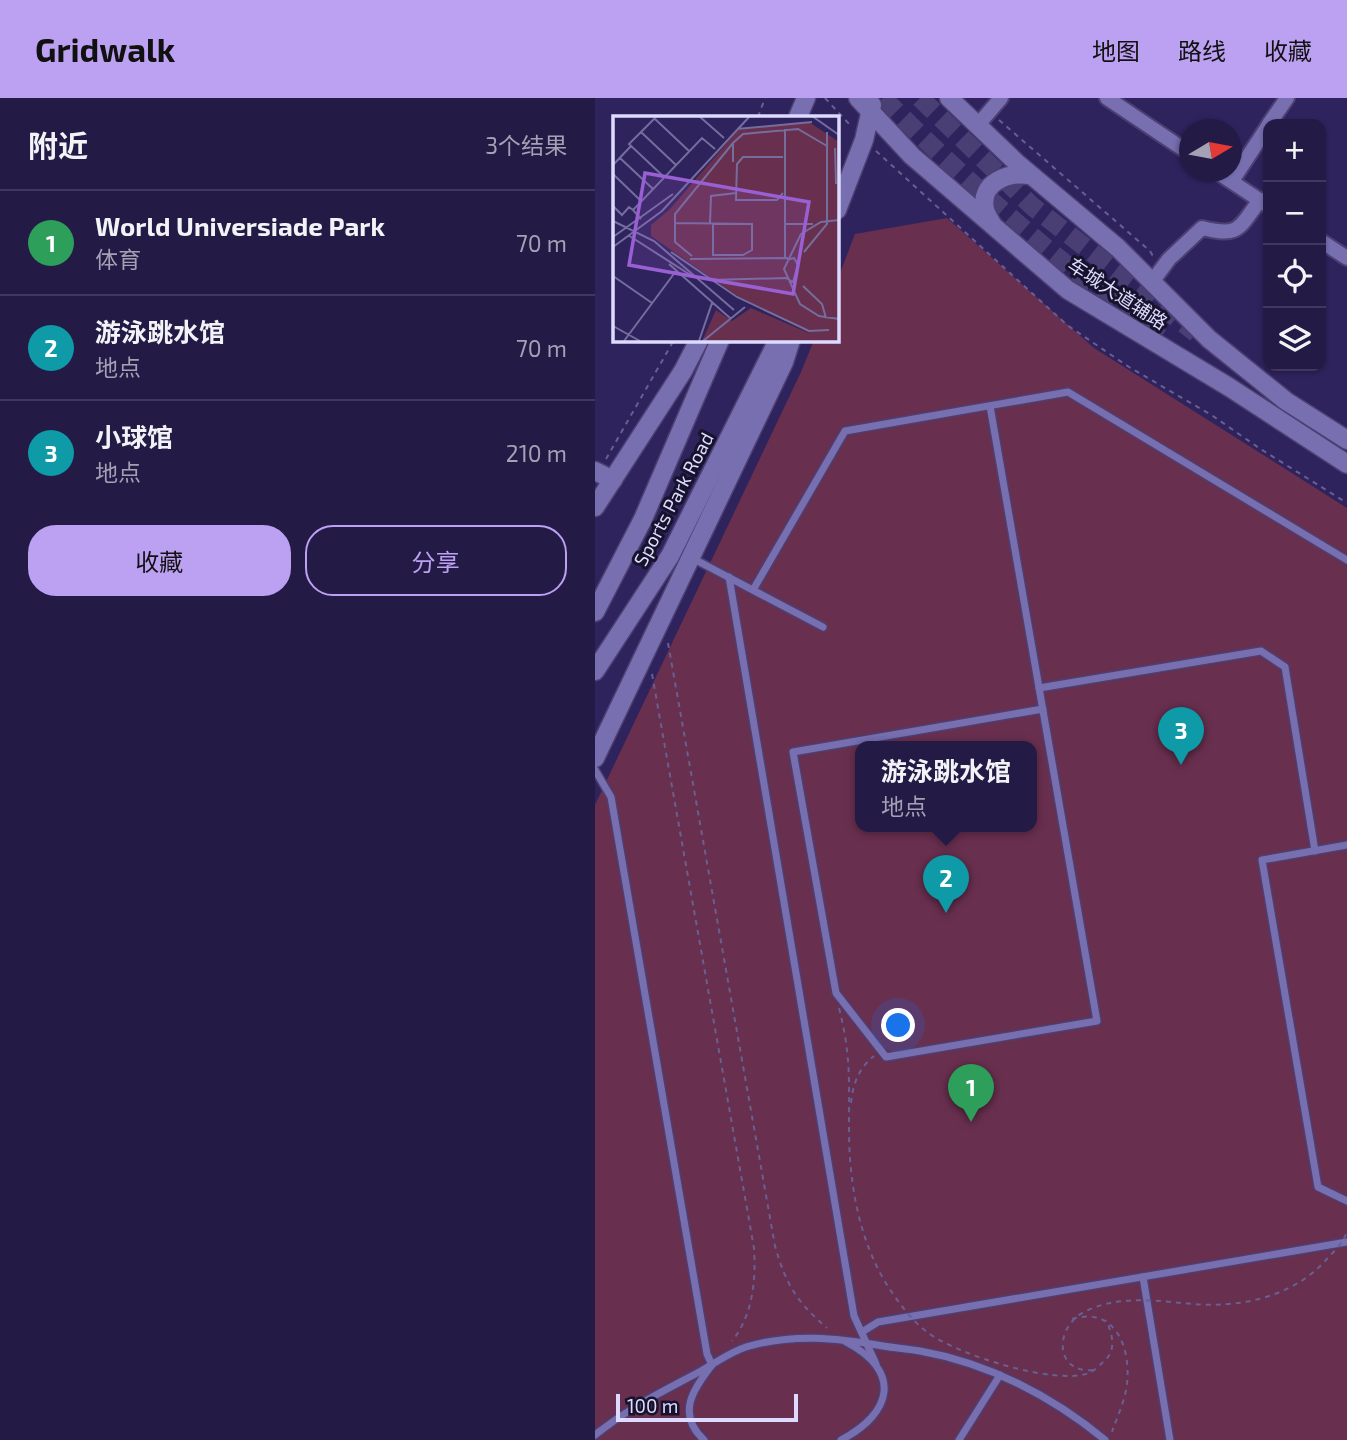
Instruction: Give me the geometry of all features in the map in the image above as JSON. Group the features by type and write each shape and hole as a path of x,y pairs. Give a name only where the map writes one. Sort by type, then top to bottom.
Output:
{"main road":[{"path":"798,116 806,98"},
{"name":"车城大道辅路","path":"858,98 872,105 912,156 1068,290 1229,387 1347,464"},
{"name":"车城大道辅路","path":"949,98 1030,174 1118,248 1209,339 1286,401 1347,440"},
{"path":"840,202 864,139 872,105"},
{"path":"992,225 984,207 986,194 991,186 1008,174 1030,174"},
{"path":"838,183 840,202"},
{"path":"595,507 602,474 683,371 698,341"},
{"name":"Sports Park Road","path":"595,612 643,519 720,341"},
{"name":"Sports Park Road","path":"595,671 670,556 778,341"},
{"path":"595,758 784,362 791,341"}],"street":[{"path":"977,126 1001,98"},
{"path":"1107,98 1122,102 1179,145"},
{"path":"1273,119 1287,98"},
{"path":"1242,166 1263,134"},
{"path":"1233,182 1263,202"},
{"path":"1152,282 1169,259 1202,229 1224,233 1240,228 1263,204"},
{"path":"1326,244 1345,254"}],"lane":[{"path":"753,590 845,431 1068,393 1347,560"},
{"path":"855,741 793,752 835,993 886,1057 1097,1021 990,406"},
{"path":"692,558 823,627"},
{"path":"729,577 854,1316 882,1373 885,1386 878,1411 870,1420 841,1440"},
{"path":"1039,688 1261,651 1285,667 1315,851"},
{"path":"857,741 1043,709"},
{"path":"595,770 611,797 707,1354 712,1365"},
{"path":"1347,845 1262,860 1318,1187 1347,1201"},
{"path":"862,1332 878,1322 1347,1242"},
{"path":"1143,1277 1170,1440"},
{"path":"595,1435 656,1393 744,1348 778,1340 810,1337 838,1338 920,1351 964,1362 1000,1375 1047,1399 1107,1439"},
{"path":"838,1338 860,1350 876,1364"},
{"path":"876,1364 876,1352 887,1347"},
{"path":"704,1440 692,1425 689,1412 695,1387 712,1365"},
{"path":"959,1440 1000,1375"}],"path":[{"path":"758,116 765,98"},
{"path":"825,98 864,139 1067,325 1129,367 1213,416 1347,502"},
{"path":"602,474 673,341"},
{"path":"668,644 775,1246 782,1272 797,1300 838,1338"},
{"path":"652,675 754,1248 754,1292 736,1336 728,1346"},
{"path":"839,1008 849,1055 851,1103"},
{"path":"874,1055 866,1061 853,1083 849,1128 853,1188 866,1241 888,1287 904,1309 926,1332 943,1342 996,1363 1051,1374 1072,1375 1094,1370 1107,1360 1113,1345 1113,1334 1106,1320"},
{"path":"1094,1370 1077,1367 1069,1362 1064,1351 1063,1332 1072,1319 1102,1304 1118,1301 1153,1300 1215,1305 1238,1303 1279,1293 1318,1269 1344,1239 1347,1230"},
{"path":"1072,1319 1091,1315 1106,1320 1116,1330 1124,1348 1127,1384 1107,1439"}],"shaded area":[{"path":"947,218 1094,348 1347,508 1347,1440 595,1440 595,805 814,341 838,341 838,278 855,234"}],"tunnel":[{"path":"883,98 1018,224 1163,340"},
{"path":"920,98 1032,206 1196,333"}],"place":[{"name":"小球馆","path":"1181,765"},
{"name":"游泳跳水馆","path":"946,913"},
{"name":"World Universiade Park","path":"971,1122"}]}
